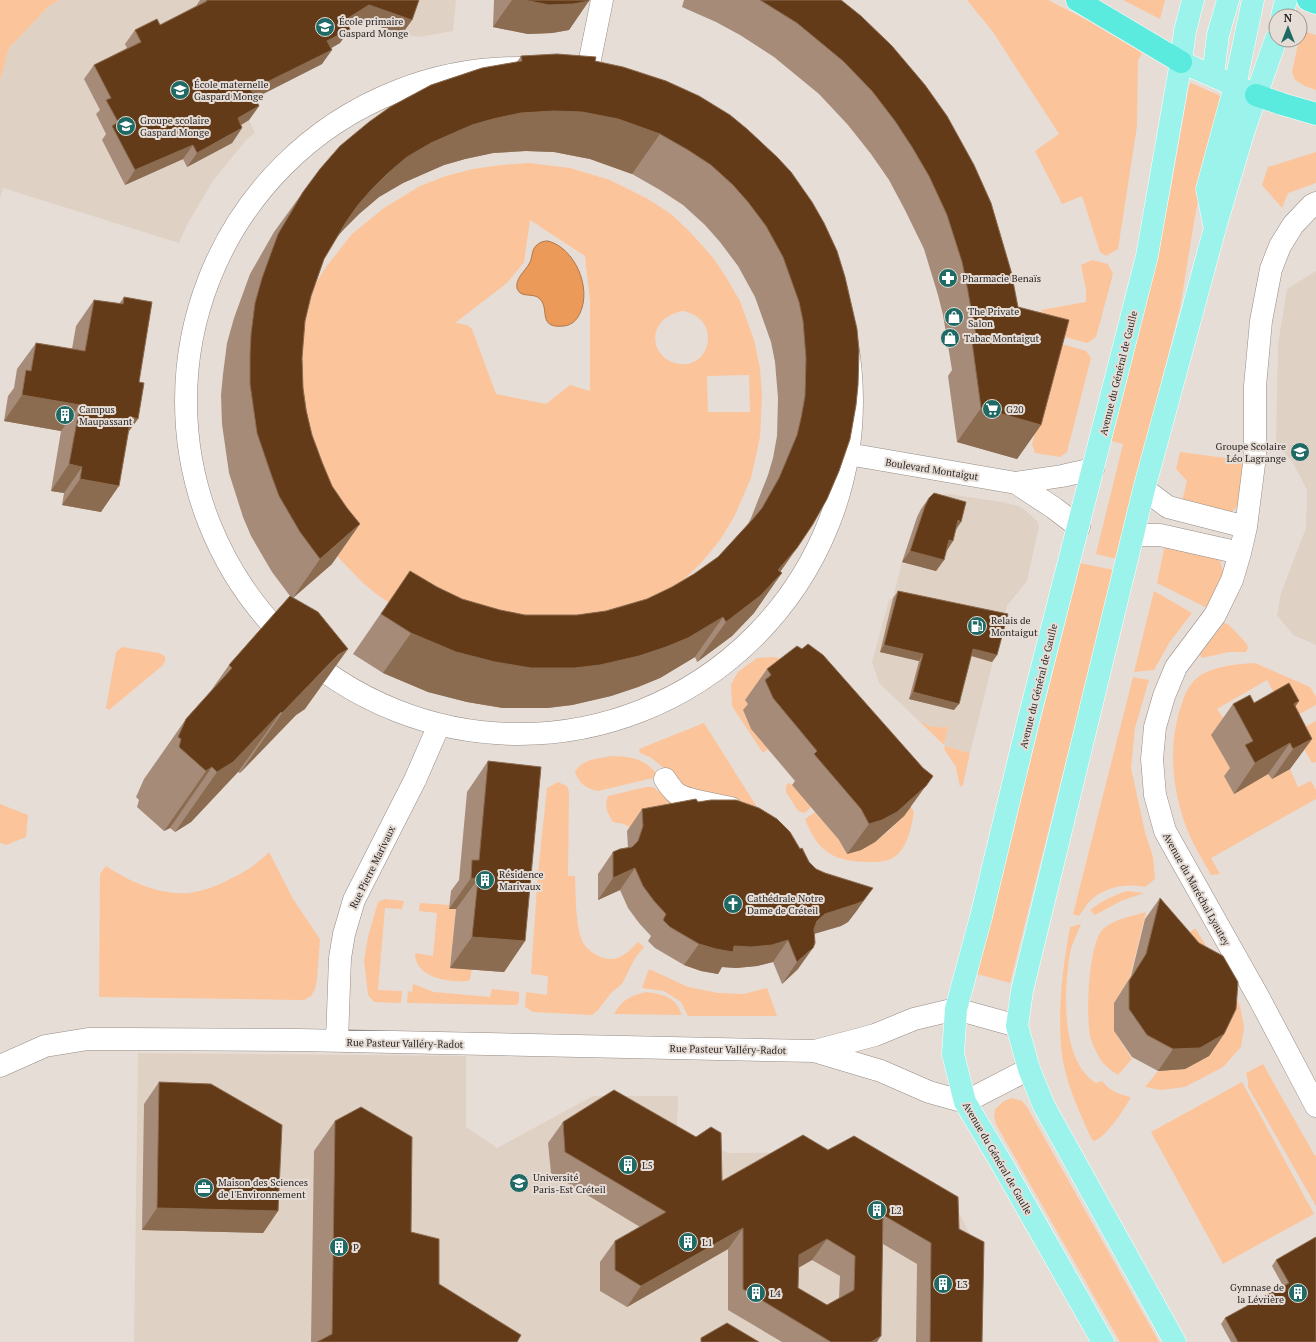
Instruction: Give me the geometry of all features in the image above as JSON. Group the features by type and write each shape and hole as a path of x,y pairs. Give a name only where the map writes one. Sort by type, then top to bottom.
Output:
{"highway":[{"path":"1076,0 1181,62"},
{"path":"1308,0 1316,3"},
{"path":"1256,95 1316,114"}],"main road":[{"name":"Avenue du Général de Gaulle","path":"1104,1342 965,1102 953,1054 956,1009 981,917 1027,726 1147,256 1181,62 1185,31 1193,0"},
{"path":"1213,76 1218,35 1228,0"},
{"path":"1215,228 1207,189 1235,86 1253,0"},
{"path":"1175,1342 1044,1106 1029,1070 1017,1026 1022,991 1144,489 1215,228 1244,130 1273,48"},
{"path":"1181,62 1256,95"}],"street":[{"path":"587,74 602,0"},
{"path":"500,68 560,70 587,74 641,90 676,106 693,116 725,138 754,164 792,208 812,241 828,276 835,294 845,332 849,351 852,389 852,424 848,454 842,486 830,522 804,574 782,606 763,628 742,649 712,673 662,702 626,716 588,726 550,732 511,734 472,730 439,724 398,711 362,695 329,674 304,655 285,638 256,607 221,549 210,525 200,495 193,469 188,431 186,412 187,373 193,335 202,297 225,244 245,211 269,180 311,140 343,118 380,98 432,79 470,71 500,68"},
{"name":"Avenue du Maréchal Lyautey","path":"1316,203 1312,205 1293,225 1280,246 1271,269 1261,321 1255,386 1255,456 1246,527 1240,553 1232,580 1215,615 1176,667 1164,696 1155,727 1152,759 1155,795 1165,831 1260,1000 1316,1106"},
{"name":"Boulevard Montaigut","path":"848,454 1016,483 1062,476 1093,469"},
{"name":"Boulevard Montaigut","path":"1016,483 1054,508 1079,527"},
{"path":"1144,489 1168,507 1246,527"},
{"path":"1133,535 1160,535 1240,553"},
{"name":"Rue Pierre Marivaux","path":"337,1041 340,958 344,934 354,900 416,780 439,724"},
{"path":"665,780 676,794 692,801 713,804 750,815"},
{"name":"Rue Pasteur Valléry-Radot","path":"814,1051 875,1035 914,1018 956,1009 1017,1026"},
{"name":"Rue Pasteur Valléry-Radot","path":"0,1066 45,1046 88,1039 337,1041 814,1051 881,1071 929,1092 965,1102"},
{"path":"965,1102 1029,1070"}],"shaded area":[{"path":"0,0 60,0 49,6 9,48 0,81"},
{"name":"Groupe scolaire Gaspard Monge","path":"60,0 456,0 453,31 419,37 402,34 359,20 336,34 340,43 318,55 322,64 242,105 255,133 246,140 213,181 188,223 179,243 3,188 0,198 0,81 9,48 49,6"},
{"path":"967,0 1048,0 1085,19 1142,53 1138,60 1137,126 1118,249 1106,256 1100,252 1082,196 1062,204 1035,151 1059,134 993,32"},
{"path":"1123,0 1165,0 1160,19"},
{"path":"1308,32 1316,35 1316,90 1295,80 1292,72 1297,48 1308,48"},
{"path":"1191,83 1223,97 1224,99 1196,210 1180,308 1117,559 1096,554 1123,444 1111,441 1160,242 1189,85"},
{"path":"1316,152 1316,183 1288,193 1282,208 1262,185 1268,167"},
{"path":"529,163 570,168 610,180 648,199 671,214 691,233 714,259 740,301 754,340 760,368 762,396 760,437 751,478 734,517 720,540 702,562 672,591 545,643 398,609 375,593 335,554 284,426 311,291 326,267 352,234 384,208 420,186 446,176 473,169","holes":["530,220 585,256 590,301 590,391 570,385 546,404 496,394 472,329 467,325 455,323 507,283 524,262","683,311 696,316 704,325 708,335 707,345 703,354 695,361 685,364 672,362 661,355 655,341 657,328 670,315","749,375 750,412 708,412 707,376"]},
{"path":"548,241 558,245 573,260 579,270 582,281 584,292 583,303 577,318 569,325 556,326 550,324 547,321 543,303 540,299 521,293 517,288 517,281 530,262 535,247 541,242"},
{"path":"1092,260 1108,264 1113,274 1096,337 1087,343 1058,335 1047,321 1041,310 1086,302 1086,289 1081,265"},
{"name":"Groupe Scolaire Léo Lagrange","path":"1316,271 1316,645 1293,635 1277,615 1281,593 1306,528 1307,490 1293,463 1276,442 1278,344 1287,289"},
{"path":"1062,344 1086,351 1091,358 1067,452 1060,457 1035,453 1032,445 1057,346"},
{"path":"1180,452 1233,459 1244,463 1238,505 1234,510 1228,513 1181,505 1187,481 1176,469"},
{"path":"948,494 1002,502 1018,506 1037,521 1039,526 1027,581 1007,606 970,753 945,746 948,727 935,728 927,726 919,721 879,683 872,662 889,600 893,598 902,562 940,495"},
{"path":"1167,545 1219,559 1223,574 1222,585 1207,608 1157,583 1164,549"},
{"path":"1080,563 1114,570 1010,983 977,974"},
{"path":"1154,591 1192,613 1169,643 1154,670 1134,672"},
{"path":"1224,623 1229,625 1247,644 1248,648 1246,652 1229,652 1202,658 1200,654"},
{"path":"122,647 159,653 165,656 165,661 162,666 109,710 106,708 116,652"},
{"path":"772,657 784,659 801,671 743,711 751,729 768,749 763,753 732,706 731,684 738,672 757,658"},
{"path":"1255,663 1310,687 1316,697 1316,705 1289,720 1267,680 1217,709 1229,726 1234,793 1258,780 1258,777 1267,771 1272,779 1290,769 1298,787 1311,781 1316,790 1316,799 1211,858 1220,874 1211,875 1189,835 1178,801 1175,786 1173,756 1176,727 1185,694 1190,685 1197,678 1217,668"},
{"path":"1133,677 1149,680 1135,728 1131,768 1145,832 1153,857 1155,879 1145,887 1122,886 1100,893 1088,903 1079,916 1073,914"},
{"path":"919,721 933,727 948,727 944,745"},
{"path":"1316,721 1316,762 1312,763 1295,732"},
{"path":"704,723 757,807 688,791 664,768 650,757 640,753 639,749"},
{"path":"945,746 970,753 963,785 960,787 956,767 944,749"},
{"path":"611,756 636,759 646,764 656,773 653,778 598,791 590,789 579,780 575,773 577,768 585,762"},
{"path":"558,782 567,786 569,792 568,876 575,876 577,921 584,944 594,953 607,959 622,956 638,942 644,947 635,958 622,984 612,992 598,1010 592,1015 533,1012 525,1007 526,992 547,995 548,976 531,974 538,873 547,788"},
{"path":"789,783 811,807 805,813 798,811 786,792 786,785"},
{"path":"646,787 653,787 675,804 633,829 624,824 613,822 607,810 606,804 608,796"},
{"path":"0,804 28,815 26,837 6,845 0,843"},
{"path":"911,807 914,812 905,845 898,854 889,860 879,862 846,860 838,858 824,850 813,836 805,819 815,812 840,841 861,850 888,831"},
{"path":"269,852 293,899 320,939 317,980 315,989 311,996 304,1000 99,997 100,874 106,866 135,882 156,890 189,893 200,891 222,883 252,866"},
{"path":"1128,891 1144,893 1121,901 1095,915 1090,910 1117,894"},
{"path":"385,899 404,901 402,909 385,908 378,990 402,991 401,1003 374,1002 368,995 364,960 368,937 378,902"},
{"path":"420,903 450,905 456,909 450,967 472,969 470,979 468,981 439,979 428,974 419,966 415,953 433,956 437,913 419,911"},
{"path":"1146,912 1130,977 1114,1003 1114,1031 1132,1059 1118,1075 1102,1062 1090,1036 1088,997 1091,964 1098,937 1103,929 1118,920"},
{"path":"1081,924 1070,953 1066,985 1067,1023 1070,1042 1084,1073 1096,1083 1102,1081 1108,1088 1115,1092 1131,1097 1120,1115 1105,1133 1095,1141 1092,1140 1068,1082 1062,1057 1060,1030 1063,971 1067,942 1070,927"},
{"path":"1195,928 1225,976 1240,1006 1244,1027 1241,1047 1223,1067 1185,1087 1161,1090 1145,1087 1158,1071 1185,1069 1209,1056 1221,1031 1171,949"},
{"path":"649,969 688,987 718,993 744,994 767,988 777,1016 688,1016 681,1002 664,991 642,988"},
{"path":"413,984 434,992 490,997 492,989 519,992 519,1002 516,1005 407,1003 408,991 412,992"},
{"path":"646,992 663,995 672,1000 682,1015 614,1014 627,999"},
{"name":"Université Paris-Est Créteil","path":"138,1053 466,1056 466,1127 497,1148 593,1096 678,1096 677,1132 728,1153 843,1152 959,1213 980,1253 982,1342 134,1342"},
{"path":"1263,1064 1315,1156 1316,1155 1316,1206 1248,1087 1246,1073"},
{"path":"1242,1082 1314,1214 1223,1264 1151,1132"},
{"path":"1012,1098 1022,1101 1027,1107 1159,1342 1120,1342 996,1124 994,1116 995,1109 1004,1101"}],"building":[{"name":"École maternelle Gaspard Monge","path":"206,0 419,0 412,20 369,5 345,20 350,29 327,41 332,50 251,90 259,106 238,118 242,128 197,153 193,145 135,170 112,126 118,122 106,100 111,98 94,65 141,42 135,30 157,19 160,25 207,1"},
{"path":"524,0 589,1 573,4 549,5"},
{"path":"760,0 841,0 861,16 892,46 925,85 947,116 974,165 991,203 1011,271 1018,307 1069,320 1041,425 981,408 972,342 977,341 962,262 947,215 929,176 895,121 872,91 843,61 797,23"},
{"path":"557,54 596,57 595,61 623,67 666,81 699,96 730,115 747,129 791,172 812,202 837,251 845,277 857,329 859,351 858,385 850,439 827,499 797,548 778,570 782,573 760,596 726,622 723,617 688,638 639,656 600,665 575,668 531,668 495,662 456,652 411,633 381,614 410,571 437,587 462,599 500,610 525,615 577,615 606,611 647,599 694,574 718,557 762,508 779,478 797,435 801,418 805,396 806,358 803,321 799,302 783,257 766,226 733,185 711,165 660,134 618,119 582,112 554,111 521,113 472,125 431,143 407,157 387,174 358,205 324,259 311,296 305,321 302,358 303,388 312,435 332,486 360,524 320,559 300,532 279,496 272,477 257,433 250,384 250,355 255,303 262,278 278,234 303,192 340,146 390,107 431,85 482,68 522,61 521,56"},
{"name":"Campus Maupassant","path":"124,297 152,302 139,382 144,383 138,419 131,417 119,486 80,479 82,467 69,464 80,405 22,395 26,370 31,371 36,343 85,351 94,300 123,304"},
{"path":"934,493 966,502 961,522 958,520 953,541 949,540 944,560 910,551 925,506 929,498"},
{"path":"898,591 1008,614 997,655 973,649 959,704 913,692 923,654 884,645"},
{"path":"290,596 318,612 348,649 338,655 233,762 217,772 212,767 206,771 179,747 181,739 178,737 186,719 232,668 229,665"},
{"path":"808,644 823,655 923,768 933,776 926,786 897,812 882,820 869,824 861,809 814,754 817,751 773,698 765,680 771,675 767,669 797,646 802,649"},
{"path":"1289,683 1299,701 1294,704 1312,739 1293,749 1290,743 1255,763 1245,745 1253,741 1233,704 1250,695 1254,703"},
{"path":"488,761 541,767 525,941 472,937 478,879 471,878 472,860 479,860"},
{"name":"Cathédrale Notre Dame de Créteil","path":"696,799 698,802 711,800 736,800 759,808 777,819 790,832 800,849 802,848 809,862 816,869 873,888 863,901 825,914 817,921 814,929 815,943 813,948 797,962 788,940 772,945 751,947 734,946 733,952 699,944 670,927 663,920 666,914 643,886 635,868 613,878 613,852 632,847 638,841 643,826 642,809"},
{"path":"1160,898 1199,943 1223,956 1238,982 1236,1009 1224,1034 1200,1048 1173,1049 1147,1035 1129,1009 1129,981 1146,954"},
{"name":"Maison des Sciences de l'Environnement","path":"159,1082 211,1084 282,1125 278,1211 157,1208"},
{"path":"614,1090 696,1137 711,1127 721,1133 722,1181 803,1135 828,1150 854,1136 958,1197 959,1229 984,1242 982,1342 930,1342 931,1243 883,1215 881,1336 871,1342 831,1342 743,1289 743,1228 641,1286 615,1270 615,1241 666,1212 565,1152 563,1122","holes":["827,1239 855,1256 854,1290 827,1305 798,1288 799,1255"]},
{"path":"361,1107 412,1137 411,1232 439,1239 439,1284 521,1335 517,1342 317,1342 332,1334 335,1121"},
{"name":"Gymnase de la Lévrière","path":"1316,1237 1316,1342 1238,1342 1225,1318 1289,1283 1276,1260"},
{"path":"727,1323 759,1342 701,1342 701,1338"}],"place":[{"name":"École primaire Gaspard Monge","path":"325,27"},
{"name":"École maternelle Gaspard Monge","path":"180,90"},
{"name":"Groupe scolaire Gaspard Monge","path":"126,126"},
{"name":"Pharmacie Benaïs","path":"948,278"},
{"name":"The Private Salon","path":"954,317"},
{"name":"Tabac Montaigut","path":"950,338"},
{"name":"G20","path":"992,409"},
{"name":"Campus Maupassant","path":"65,415"},
{"name":"Groupe Scolaire Léo Lagrange","path":"1300,452"},
{"name":"Relais de Montaigut","path":"977,626"},
{"name":"Résidence Marivaux","path":"485,880"},
{"name":"Cathédrale Notre Dame de Créteil","path":"733,904"},
{"name":"L5","path":"628,1165"},
{"name":"Université Paris-Est Créteil","path":"519,1183"},
{"name":"Maison des Sciences de l'Environnement","path":"204,1188"},
{"name":"L2","path":"877,1210"},
{"name":"L1","path":"688,1242"},
{"name":"P","path":"339,1247"},
{"name":"L3","path":"943,1284"},
{"name":"L4","path":"756,1293"},
{"name":"Gymnase de la Lévrière","path":"1298,1293"}]}
